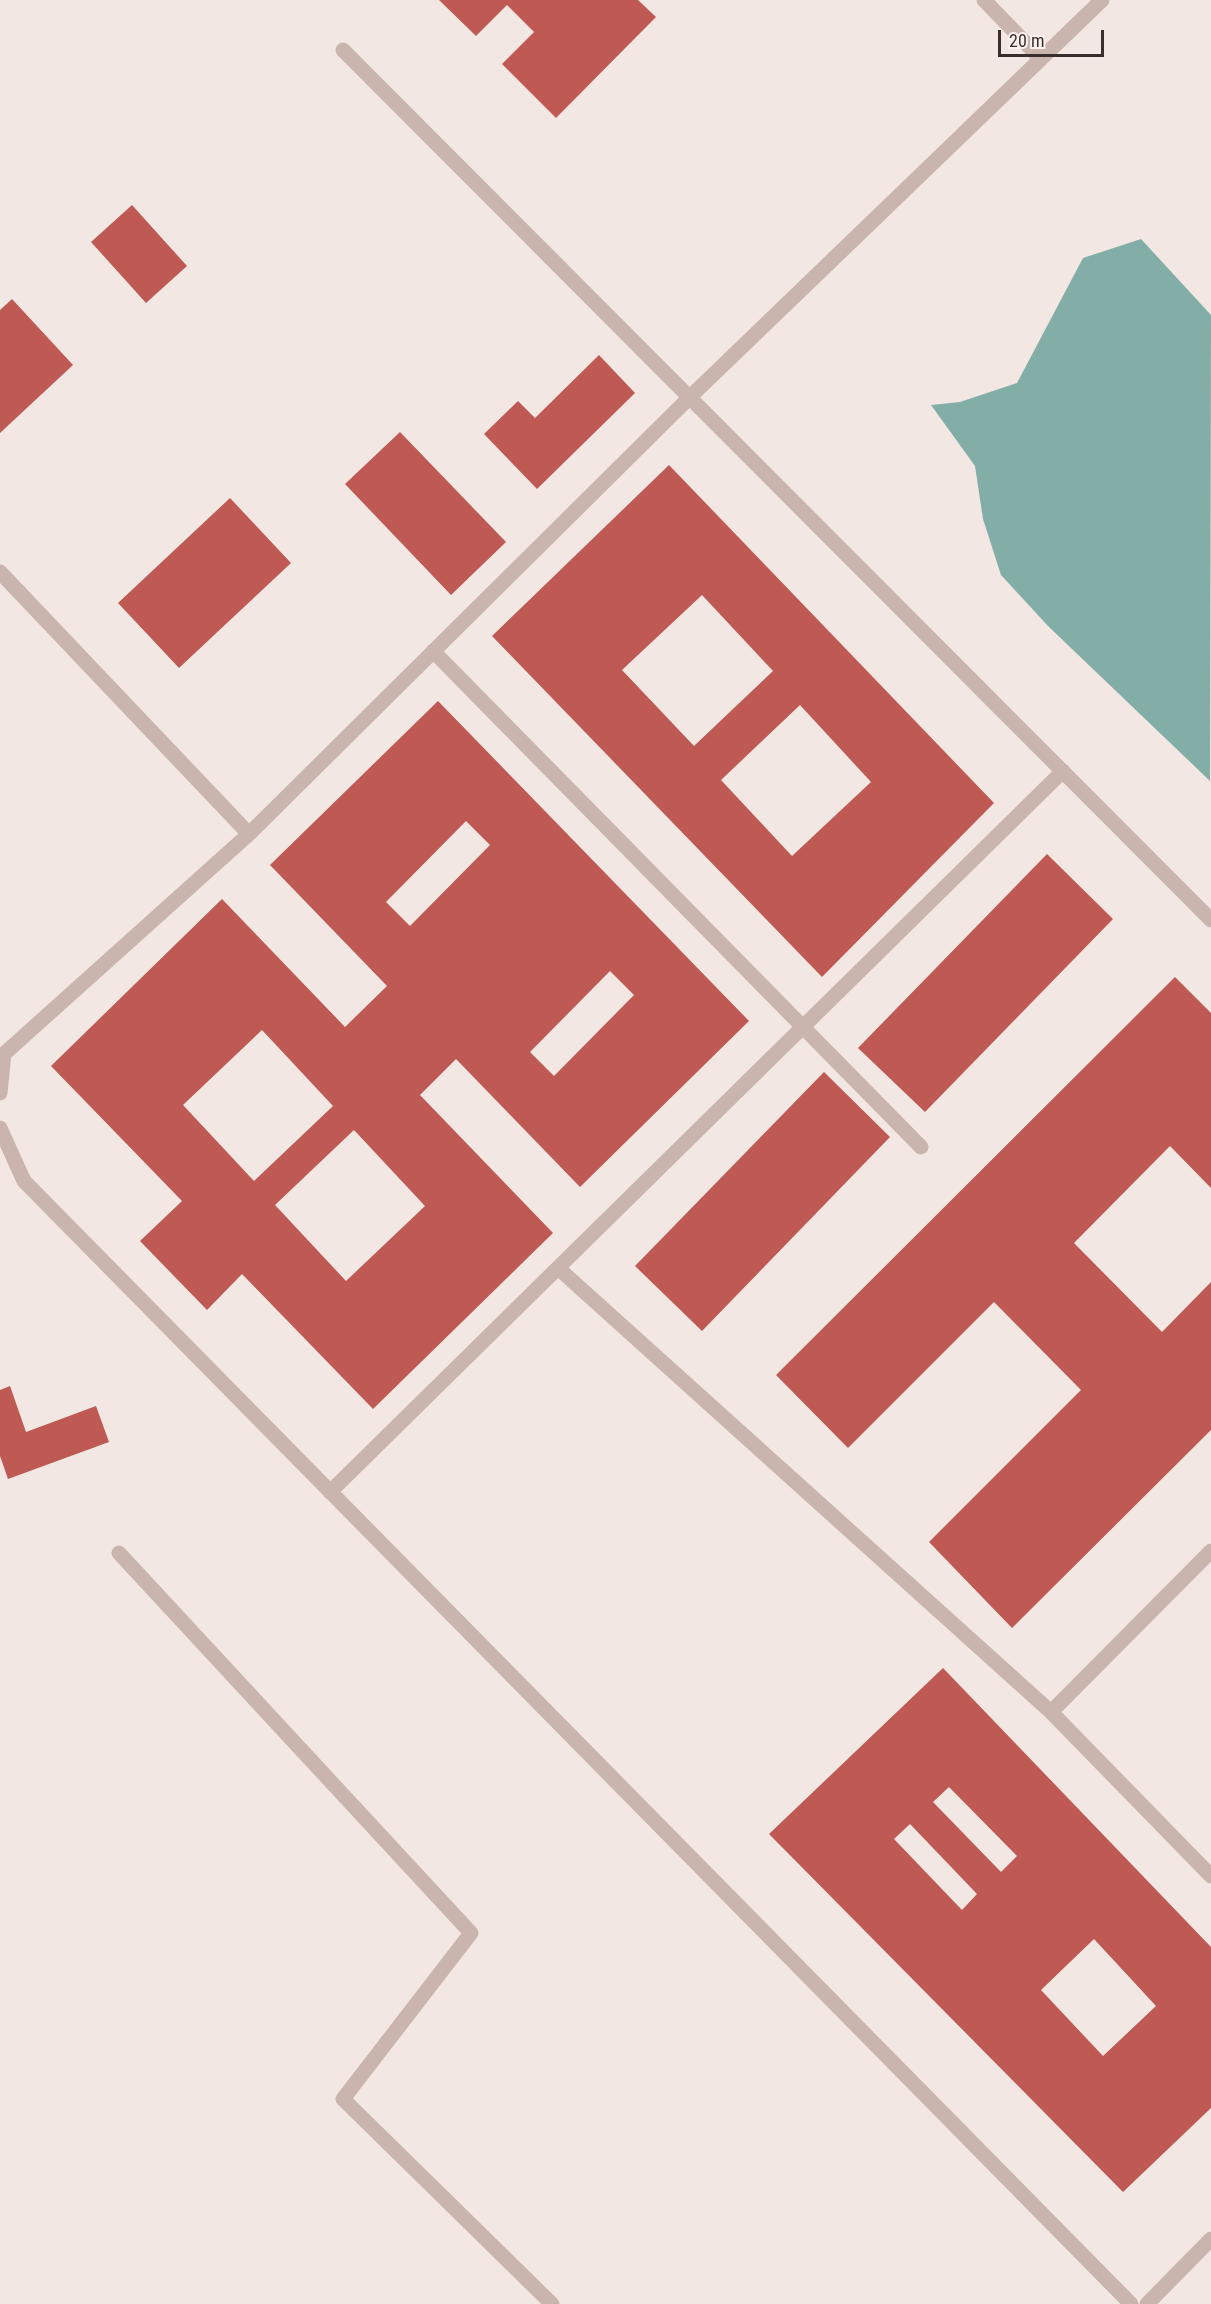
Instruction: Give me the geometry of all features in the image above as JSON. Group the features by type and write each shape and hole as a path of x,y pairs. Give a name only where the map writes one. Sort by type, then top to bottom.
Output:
{"street":[{"path":"984,0 1041,59"},
{"path":"0,1093 4,1054 249,834 690,398 1102,0"},
{"path":"343,50 1211,920"},
{"path":"0,572 249,834"},
{"path":"433,651 921,1147"},
{"path":"330,1492 1063,771"},
{"path":"0,1128 24,1181 1131,2304"},
{"path":"558,1268 1051,1712 1211,1876"},
{"path":"1051,1712 1211,1551"},
{"path":"119,1553 471,1933 343,2099 552,2304"},
{"path":"1148,2304 1211,2239"}],"water":[{"path":"1141,239 1211,315 1210,781 1048,626 1001,575 983,519 975,466 931,405 960,402 1017,383 1083,258"}],"building":[{"path":"439,0 638,0 656,17 556,118 502,64 534,32 507,5 476,36"},
{"path":"132,205 187,266 146,303 91,242"},
{"path":"12,299 73,365 0,433 0,310"},
{"path":"599,355 635,393 537,489 484,434 518,401 535,418"},
{"path":"400,432 506,542 451,595 345,484"},
{"path":"669,465 994,803 822,977 492,636","holes":["702,595 773,671 694,746 622,670","800,705 871,782 792,856 721,780"]},
{"path":"230,498 291,563 179,668 118,603"},
{"path":"438,701 749,1021 580,1187 456,1059 420,1095 553,1233 373,1409 242,1274 207,1310 140,1241 182,1201 51,1066 222,899 345,1027 387,986 270,865","holes":["466,821 490,845 410,926 386,902","610,971 634,995 554,1076 530,1052","262,1030 333,1106 254,1181 183,1105","354,1130 425,1206 346,1281 275,1205"]},
{"path":"1047,854 1113,919 925,1112 858,1048"},
{"path":"1175,977 1211,1013 1211,1188 1170,1146 1074,1243 1162,1332 1211,1282 1211,1430 1012,1628 929,1542 1081,1390 994,1302 848,1448 776,1375"},
{"path":"824,1072 890,1137 702,1331 635,1266"},
{"path":"10,1386 26,1432 96,1406 109,1442 8,1479 0,1456 0,1390"},
{"path":"943,1668 1211,1947 1211,2108 1123,2192 769,1834","holes":["949,1787 1017,1856 1001,1872 933,1802","910,1824 977,1894 962,1910 894,1839","1094,1939 1156,2006 1103,2056 1041,1990"]}]}
